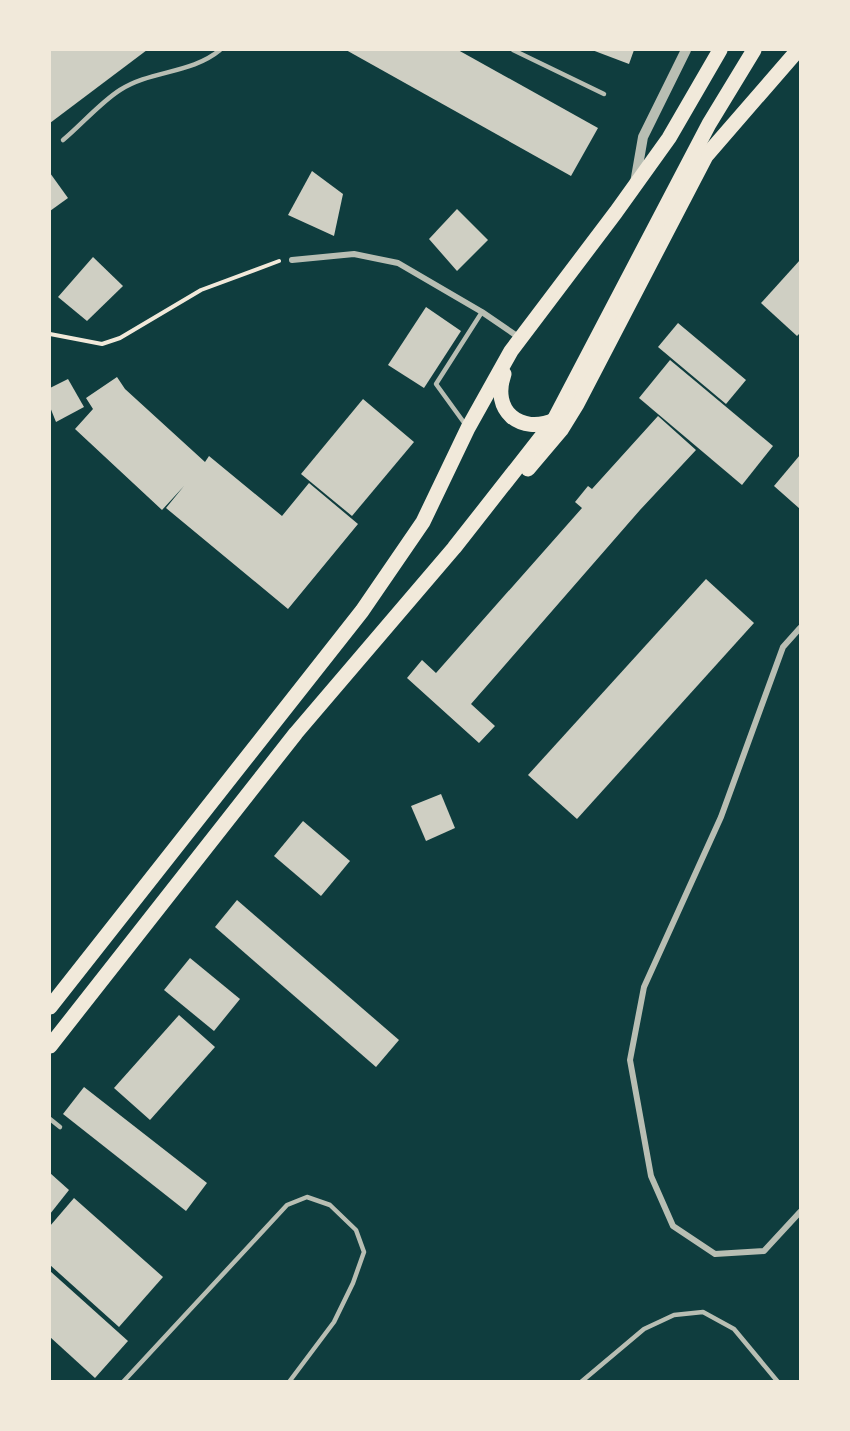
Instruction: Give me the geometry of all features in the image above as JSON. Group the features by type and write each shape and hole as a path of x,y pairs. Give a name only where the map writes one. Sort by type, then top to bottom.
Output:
{"main road":[{"path":"50,1007 362,611 423,522 468,428 511,351 669,138 720,50"},
{"path":"50,1046 296,733 454,548 553,422 709,124 754,50"},
{"path":"454,548 481,523 561,430 577,404 706,156 798,50"},
{"path":"511,351 501,382 500,393 507,413 526,424 553,422 577,404"}],"street":[{"path":"634,187 643,138 686,50"},
{"path":"292,260 354,254 398,263 482,312 520,338"},
{"path":"801,628 783,647 721,817 644,987 630,1060 651,1176 673,1226 715,1254 764,1251 801,1212"}],"lane":[{"path":"63,140 120,90 145,79 188,68 220,50"},
{"path":"513,50 604,94"},
{"path":"468,428 436,384 482,312"},
{"path":"50,1119 60,1126"},
{"path":"123,1382 287,1205 307,1197 330,1205 350,1224 356,1230 364,1252 353,1283 334,1322 289,1382"},
{"path":"580,1382 645,1329 674,1315 703,1312 735,1329 778,1382"}],"path":[{"path":"50,334 102,344 120,338 201,290 276,261 292,260"}],"building":[{"path":"50,50 147,50 50,123"},
{"path":"346,50 458,50 598,128 571,176"},
{"path":"592,50 634,50 629,64"},
{"path":"312,171 343,194 334,236 288,215"},
{"path":"50,173 68,198 50,211"},
{"path":"457,209 488,240 457,271 429,239"},
{"path":"93,257 123,286 87,321 58,297"},
{"path":"800,260 800,333 797,336 761,303"},
{"path":"426,307 461,331 424,388 388,365"},
{"path":"678,323 746,380 726,404 658,347"},
{"path":"670,360 773,446 742,485 639,398"},
{"path":"117,377 125,389 205,462 209,456 282,516 309,483 358,524 288,609 166,508 184,486 162,510 75,429 93,409 86,398"},
{"path":"68,379 84,407 56,422 50,407 50,388"},
{"path":"363,399 414,442 352,516 301,474"},
{"path":"658,416 696,450 640,510 471,704 495,726 479,743 407,678 422,660 436,673 582,508 575,502 588,486 592,489"},
{"path":"800,455 800,509 774,486"},
{"path":"706,579 754,623 577,819 528,775"},
{"path":"441,794 455,828 426,841 411,806"},
{"path":"303,821 350,861 321,896 274,856"},
{"path":"237,900 399,1040 376,1067 215,927"},
{"path":"190,958 240,999 214,1031 164,990"},
{"path":"179,1015 215,1047 150,1120 114,1088"},
{"path":"84,1087 207,1183 186,1211 63,1114"},
{"path":"50,1173 69,1190 50,1214"},
{"path":"74,1198 163,1277 119,1327 50,1265 50,1226"},
{"path":"50,1271 128,1341 95,1378 50,1337"}]}
